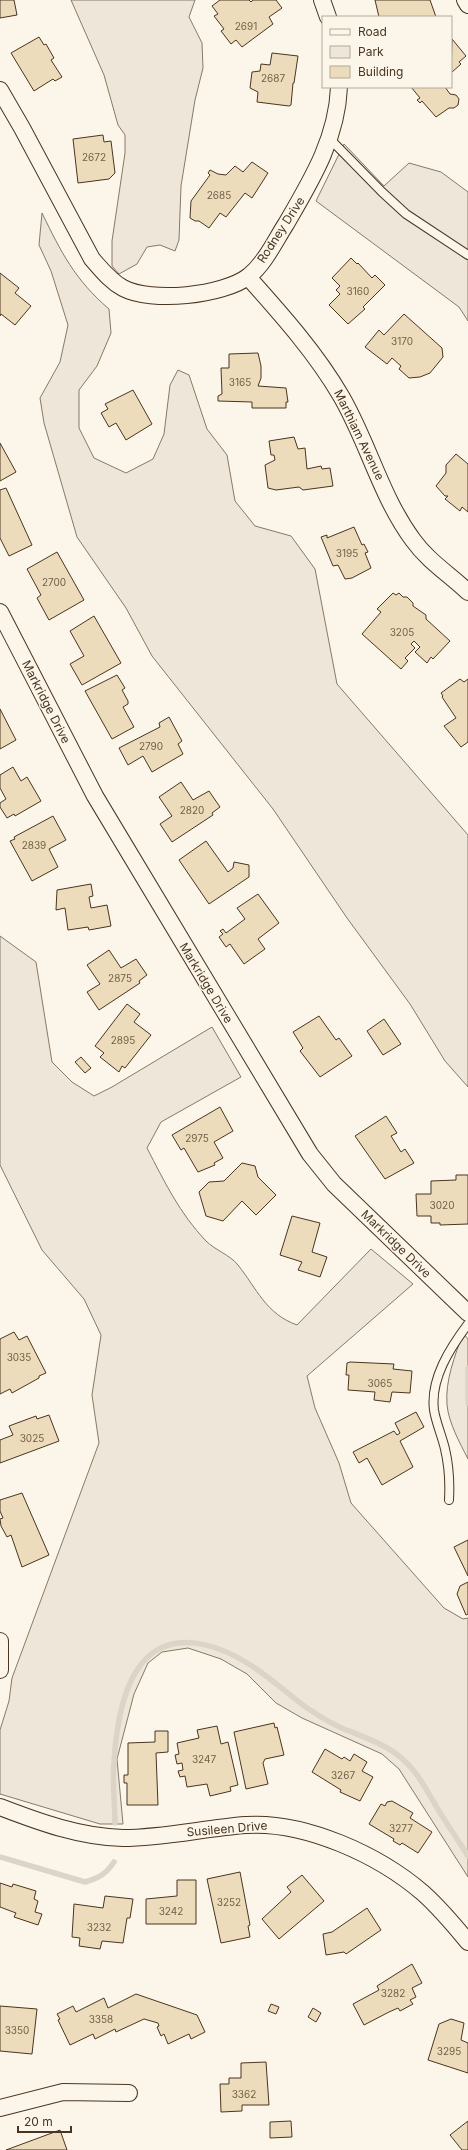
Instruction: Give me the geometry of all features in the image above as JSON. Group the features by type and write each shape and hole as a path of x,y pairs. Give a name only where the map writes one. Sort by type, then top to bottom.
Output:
{"street":[{"path":"322,0 328,16"},
{"path":"465,0 468,5"},
{"name":"Rodney Drive","path":"248,277 273,245 308,188 330,139 336,119 339,88"},
{"path":"0,90 92,259 106,276 123,288 139,293 179,297 208,292 248,277"},
{"name":"Marthiam Avenue","path":"248,277 310,351 338,391 358,430 391,503 414,541 441,570 468,592"},
{"name":"Markridge Drive","path":"0,612 95,796 310,1154 334,1184 468,1313"},
{"path":"0,1641 0,1670"},
{"name":"Susileen Drive","path":"0,1807 33,1820 75,1831 122,1838 144,1837 247,1825 271,1825 306,1831 357,1851 399,1876 422,1892 439,1908 468,1942"},
{"path":"0,2108 63,2092 129,2093"}],"lane":[{"path":"330,139 406,214 468,255"},
{"path":"448,1500 450,1478 445,1448 434,1410 434,1391 442,1368 458,1338 468,1324"}],"green space":[{"path":"71,0 195,0 189,17 202,43 203,68 195,100 181,186 179,240 175,251 160,245 147,247 137,264 119,274 112,266 112,241 125,153 125,135 118,125 104,75"},
{"path":"344,144 384,186 409,163 441,172 468,192 468,321 459,307 316,201"},
{"path":"42,213 70,265 87,287 109,309 111,333 97,366 79,390 79,428 94,458 126,473 153,459 164,434 170,385 178,370 189,375 207,429 227,455 235,501 255,526 291,536 315,569 337,684 468,835 468,1087 445,1061 410,1004 347,918 273,809 152,656 126,608 77,537 44,423 40,398 60,362 68,325 51,271 39,245"},
{"path":"0,936 36,962 52,1062 72,1082 94,1096 112,1087 212,1027 241,1077 161,1122 147,1148 173,1197 188,1220 206,1241 235,1261 263,1300 277,1314 297,1325 371,1249 413,1284 307,1376 315,1408 339,1463 351,1503 444,1608 463,1619 468,1618 468,1877 399,1769 382,1754 302,1718 276,1703 247,1674 221,1659 188,1648 162,1652 148,1663 134,1694 117,1759 123,1824 100,1824 0,1794 0,1730 9,1701 12,1678 99,1443 92,1395 101,1335 84,1299 42,1250 0,1165"},
{"path":"463,1333 468,1339 468,1459 452,1426 447,1405 449,1377"}],"building":[{"path":"0,0 14,0 17,15 0,18"},
{"path":"220,0 249,0 251,2 253,0 276,0 282,8 269,17 273,24 242,47 236,40 231,44 221,31 224,29 214,16 218,14 212,6"},
{"path":"375,0 430,0 436,16 379,16"},
{"path":"39,37 44,45 46,44 54,58 51,60 62,77 55,81 53,79 34,91 11,53"},
{"path":"452,39 466,56 459,62 461,64 452,72"},
{"path":"272,53 298,56 291,105 289,106 257,102 258,92 250,88 252,72 260,71 261,64 270,65"},
{"path":"412,88 446,88 450,94 456,95 459,99 458,105 454,108 449,108 436,117 422,101 420,103 417,100 420,98"},
{"path":"103,135 104,142 111,141 115,173 109,179 78,183 73,139"},
{"path":"252,162 268,173 252,198 245,193 226,217 220,213 209,228 199,221 195,221 190,218 191,201 210,175 208,173 210,170 218,174 226,175 235,166 243,172"},
{"path":"351,258 357,264 358,263 372,278 375,275 385,285 363,307 365,309 348,324 329,305 340,294 336,290 340,286 332,278"},
{"path":"0,273 19,288 15,293 31,306 15,325 1,314 0,316"},
{"path":"404,314 442,348 443,357 430,373 420,377 409,378 399,369 401,366 392,358 387,364 365,347 379,330 384,335"},
{"path":"258,353 261,366 261,378 258,386 286,388 288,402 286,402 286,408 252,408 252,402 218,401 218,396 222,394 221,368 229,368 229,354"},
{"path":"133,390 152,424 126,440 116,423 109,427 101,413 108,409 105,404"},
{"path":"294,437 298,449 305,448 307,469 321,466 322,469 330,468 333,486 303,490 299,487 276,490 268,488 265,465 275,460 274,455 271,455 269,441"},
{"path":"0,443 16,472 0,481"},
{"path":"456,454 468,464 468,512 462,507 460,511 445,499 448,496 445,496 436,486 446,473 446,465"},
{"path":"6,488 32,545 9,556 0,538 0,490"},
{"path":"354,527 362,545 364,544 368,552 365,553 371,568 352,578 345,579 338,565 333,566 321,537 327,535 327,538"},
{"path":"57,552 84,600 49,620 37,598 41,595 27,569"},
{"path":"393,593 396,595 399,593 403,597 407,597 413,603 413,606 426,615 426,619 450,641 433,659 431,657 427,663 415,652 420,647 414,641 411,644 415,648 405,658 408,661 401,669 362,634 381,612 377,609"},
{"path":"94,616 121,663 82,685 70,664 84,656 70,631"},
{"path":"117,675 125,688 122,690 128,701 128,704 123,707 134,727 112,739 85,691"},
{"path":"460,679 464,682 468,679 468,742 461,747 444,726 456,718 442,697 443,696 441,693"},
{"path":"0,709 16,740 0,749"},
{"path":"169,717 182,741 178,744 183,754 152,772 143,756 128,765 119,748 160,727 159,723"},
{"path":"13,767 21,781 27,777 41,801 15,816 14,814 7,818 0,807 0,803 6,799 0,788 0,775"},
{"path":"181,782 193,800 209,791 220,807 212,813 213,815 172,842 160,824 172,816 159,797"},
{"path":"53,816 66,840 49,849 58,867 32,881 10,841 15,839 14,837"},
{"path":"206,841 228,872 233,868 234,862 249,865 249,877 209,904 179,860"},
{"path":"91,884 93,896 89,897 91,908 107,905 111,926 89,930 88,927 68,930 65,908 56,910 57,890"},
{"path":"258,894 279,923 258,939 265,949 244,964 230,944 226,947 219,937 223,934 220,931 223,929 226,933 245,919 237,908"},
{"path":"109,950 121,968 136,959 147,975 139,981 140,983 99,1010 87,992 100,984 87,965"},
{"path":"127,1004 140,1014 134,1022 151,1035 125,1068 122,1066 119,1072 100,1057 104,1053 95,1046"},
{"path":"319,1016 336,1040 339,1038 352,1056 320,1077 300,1051 303,1048 293,1032"},
{"path":"384,1019 401,1044 383,1055 367,1031"},
{"path":"81,1057 91,1068 85,1073 75,1062"},
{"path":"220,1107 233,1131 214,1142 223,1158 214,1163 215,1165 198,1172 184,1148 181,1150 172,1135"},
{"path":"386,1116 397,1133 391,1136 401,1152 405,1149 414,1163 385,1179 355,1136"},
{"path":"242,1163 255,1166 258,1177 276,1195 256,1215 242,1201 223,1221 206,1216 199,1192 209,1182 224,1181"},
{"path":"456,1175 468,1175 468,1224 440,1225 440,1223 431,1223 431,1216 417,1216 416,1194 431,1194 431,1181 456,1180"},
{"path":"292,1216 320,1223 312,1252 327,1257 320,1277 298,1270 302,1262 280,1255"},
{"path":"14,1332 19,1340 27,1336 46,1373 12,1393 10,1389 0,1394 0,1339"},
{"path":"347,1363 394,1364 393,1369 412,1371 410,1393 392,1392 390,1402 374,1400 375,1392 348,1390 349,1375 346,1375"},
{"path":"416,1412 424,1427 400,1441 413,1467 382,1485 367,1458 359,1463 353,1452 394,1431 397,1435 400,1433 395,1423"},
{"path":"49,1415 59,1441 0,1463 0,1440 13,1435 9,1426 36,1416 37,1419"},
{"path":"22,1493 49,1555 22,1567 11,1535 7,1537 1,1526 0,1519 3,1518 0,1511 0,1500"},
{"path":"468,1540 468,1576 454,1547"},
{"path":"468,1582 468,1614 466,1615 457,1594 460,1586"},
{"path":"274,1723 275,1728 277,1727 284,1755 265,1759 263,1763 268,1784 246,1789 234,1732"},
{"path":"217,1726 221,1744 228,1742 238,1785 230,1787 231,1791 210,1796 207,1784 187,1787 185,1776 180,1777 178,1771 183,1770 182,1763 177,1764 175,1755 179,1754 177,1743 199,1738 197,1730"},
{"path":"155,1731 168,1731 168,1752 156,1753 158,1805 127,1805 127,1783 124,1783 124,1775 128,1775 128,1743 155,1742"},
{"path":"325,1749 342,1759 344,1757 350,1761 354,1754 367,1762 362,1771 373,1777 360,1801 340,1792 341,1790 312,1772"},
{"path":"392,1801 413,1813 410,1818 432,1832 418,1853 402,1843 400,1845 393,1841 394,1839 369,1824 381,1804 385,1806 387,1802"},
{"path":"240,1872 250,1925 248,1926 250,1937 221,1943 207,1879"},
{"path":"302,1875 324,1901 279,1939 262,1919 291,1892 287,1887"},
{"path":"177,1880 196,1880 196,1924 146,1924 146,1899 177,1896"},
{"path":"0,1883 12,1887 13,1884 36,1891 34,1899 38,1901 35,1912 42,1914 38,1925 14,1917 16,1913 0,1907"},
{"path":"105,1896 133,1899 130,1918 127,1918 123,1943 102,1941 100,1949 79,1946 80,1938 72,1937 74,1904 103,1908"},
{"path":"367,1908 381,1930 346,1954 344,1952 326,1955 323,1934 332,1932"},
{"path":"412,1964 422,1983 412,1988 416,1997 410,2000 413,2004 400,2011 398,2008 364,2025 353,2004 379,1990 377,1986"},
{"path":"136,1994 197,2015 205,2032 191,2039 189,2034 168,2044 164,2034 161,2036 157,2027 159,2026 158,2023 144,2019 116,2032 115,2029 95,2039 93,2034 70,2045 58,2020 60,2019 57,2014 73,2006 76,2012 104,1998 108,2008"},
{"path":"271,2004 279,2007 276,2014 268,2011"},
{"path":"0,2006 37,2009 32,2054 0,2051"},
{"path":"313,2008 321,2013 316,2022 308,2017"},
{"path":"451,2019 464,2023 461,2040 468,2043 468,2073 428,2060 439,2024"},
{"path":"266,2062 269,2105 242,2105 242,2111 221,2112 220,2084 229,2084 229,2078 241,2078 241,2063"},
{"path":"291,2121 292,2137 270,2138 270,2122"},
{"path":"468,2121 468,2150 462,2150 450,2135"},
{"path":"60,2130 67,2150 6,2150"}],"waterway":[{"path":"468,1368 468,1403"},
{"path":"115,1823 113,1770 120,1713 127,1690 137,1670 150,1655 168,1645 191,1643 219,1649 243,1660 307,1708 339,1727 377,1742 395,1753 414,1771 419,1778 468,1856"},
{"path":"0,1857 85,1882 102,1875 114,1862"}]}
